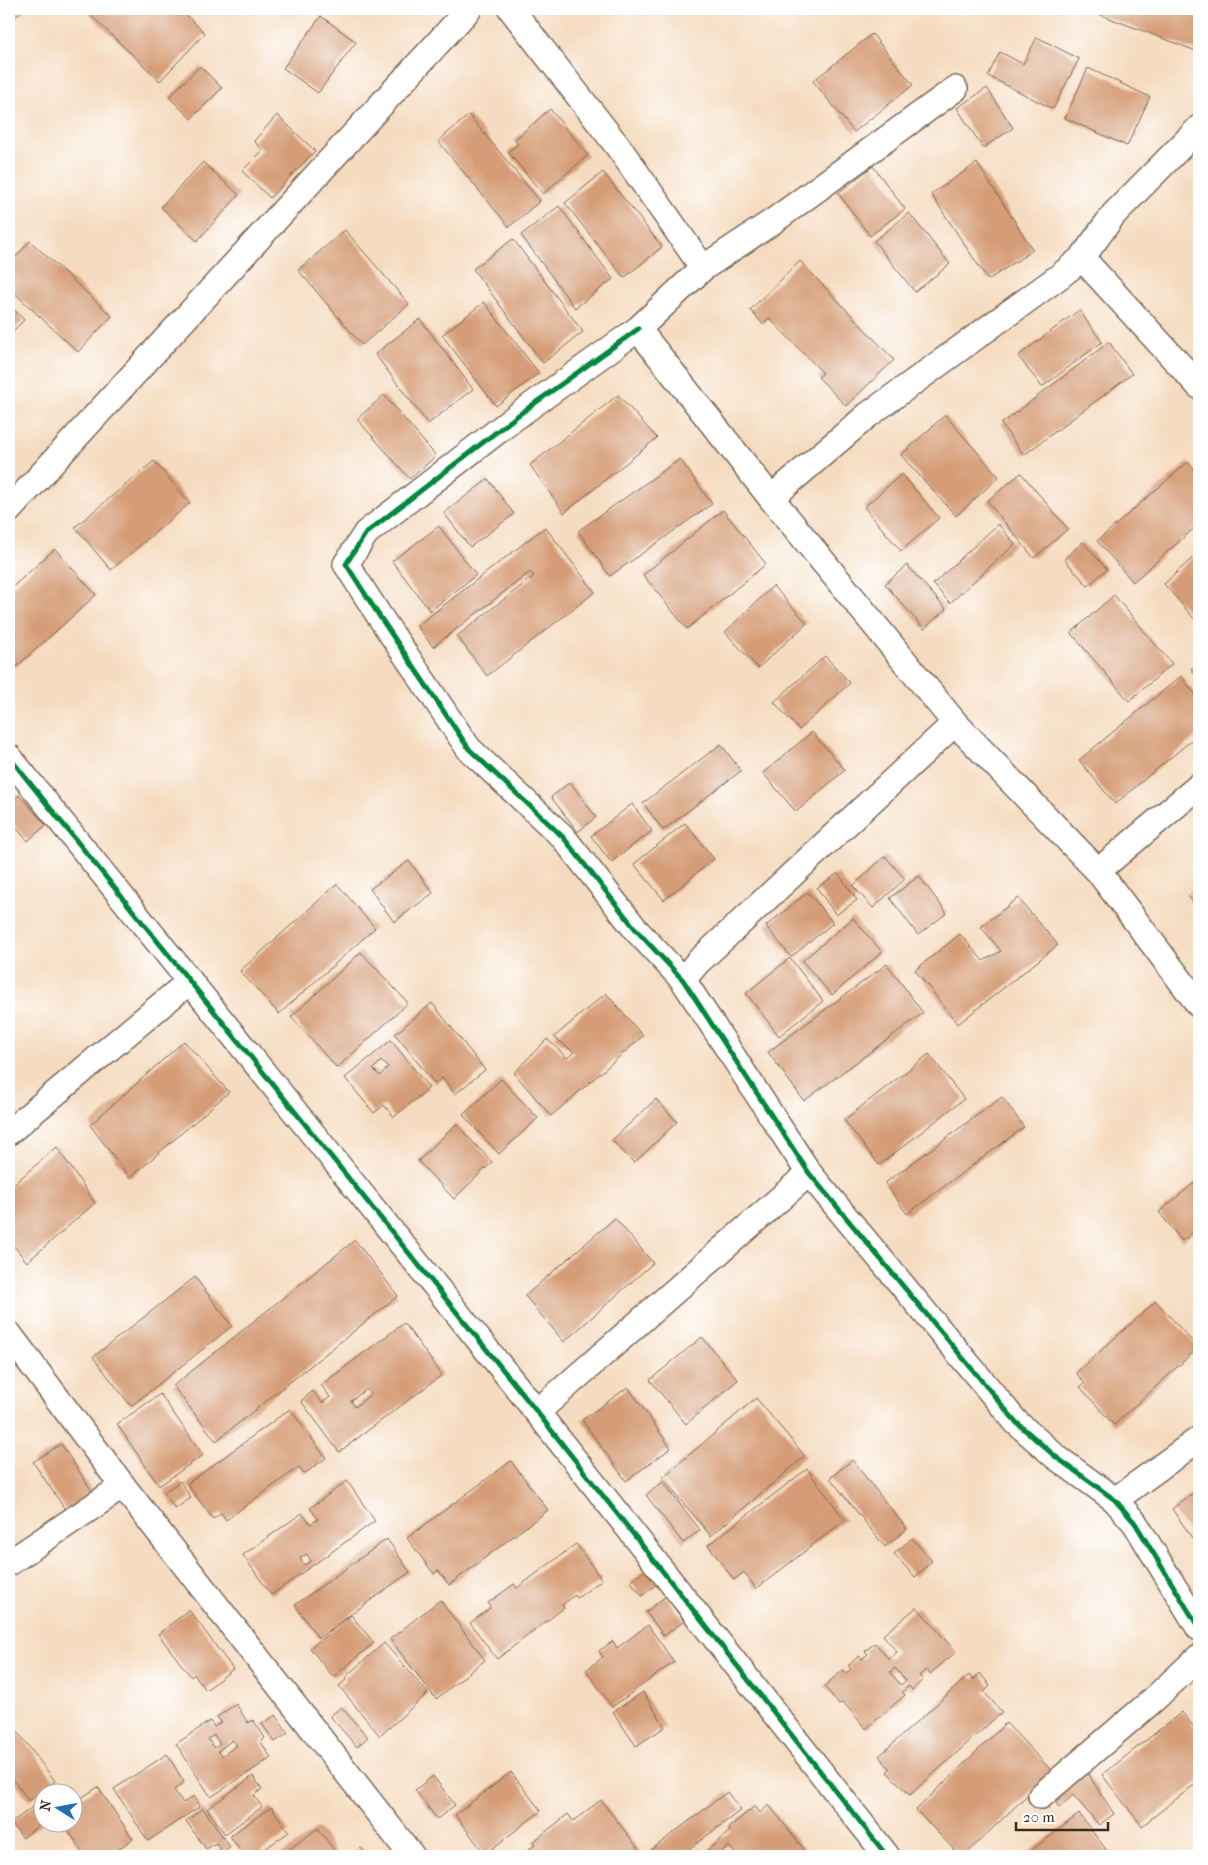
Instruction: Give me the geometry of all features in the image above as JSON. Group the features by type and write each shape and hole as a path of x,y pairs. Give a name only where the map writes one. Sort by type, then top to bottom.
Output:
{"street":[{"path":"9,510 469,9"},
{"path":"511,9 618,148 703,268"},
{"path":"955,89 772,222 703,268 638,328 517,416 366,533 346,564 469,749 563,837 637,931 683,980 808,1174 1016,1422 1056,1457 1116,1500 1135,1523 1199,1628"},
{"path":"771,498 868,415 1082,258 1114,214 1199,128"},
{"path":"1082,258 1199,386"},
{"path":"638,328 771,498 955,723 1098,871 1199,1005"},
{"path":"683,980 698,963 955,723"},
{"path":"9,757 537,1412 887,1856"},
{"path":"1098,871 1199,786"},
{"path":"9,1132 190,980"},
{"path":"537,1412 808,1174"},
{"path":"9,1334 123,1486 412,1856"},
{"path":"1116,1500 1199,1440"},
{"path":"9,1563 123,1486"},
{"path":"1041,1796 1153,1700 1199,1657"}],"building":[{"path":"9,9 25,9 9,22"},
{"path":"84,9 180,9 205,33 160,81"},
{"path":"1085,9 1199,9 1199,52"},
{"path":"321,16 356,42 318,93 283,68"},
{"path":"872,34 913,85 854,132 813,81"},
{"path":"1037,37 1079,59 1053,109 988,76 1000,52 1023,64"},
{"path":"200,66 222,88 191,119 169,97"},
{"path":"1088,68 1150,97 1127,146 1065,118"},
{"path":"987,88 1013,128 983,148 957,108"},
{"path":"550,109 588,155 543,194 508,152 518,144 514,140"},
{"path":"277,115 315,151 270,198 242,171 263,150 254,141"},
{"path":"469,115 540,201 509,227 438,141"},
{"path":"203,162 239,195 197,241 161,207"},
{"path":"977,163 1033,250 988,280 931,194"},
{"path":"873,166 905,209 870,236 838,193"},
{"path":"603,172 662,247 624,278 565,203"},
{"path":"559,206 613,279 575,308 521,235"},
{"path":"909,213 950,264 915,292 874,241"},
{"path":"345,230 409,304 362,345 298,270"},
{"path":"513,239 583,332 543,363 473,269"},
{"path":"30,241 112,316 78,352 9,288 9,265"},
{"path":"800,261 894,360 846,406 818,377 823,373 769,318 763,324 750,310"},
{"path":"484,302 539,373 496,406 442,335"},
{"path":"9,304 24,320 9,335"},
{"path":"1079,310 1102,342 1042,387 1018,356"},
{"path":"420,319 473,389 428,424 375,354"},
{"path":"1109,342 1132,374 1024,455 1001,424"},
{"path":"384,395 436,456 410,479 357,419"},
{"path":"618,395 657,438 564,513 530,465"},
{"path":"945,415 999,477 956,516 901,455"},
{"path":"680,459 712,504 610,576 578,531"},
{"path":"154,461 190,503 111,570 75,527"},
{"path":"1188,462 1199,475 1199,524 1133,582 1097,541"},
{"path":"1021,473 1068,529 1034,558 987,501"},
{"path":"902,474 939,518 901,551 864,507"},
{"path":"488,479 514,514 470,547 444,513"},
{"path":"723,510 766,564 687,629 643,575"},
{"path":"998,524 1015,544 950,603 933,584"},
{"path":"439,526 476,575 430,611 392,561"},
{"path":"545,527 595,592 487,676 457,636 534,576 530,572 433,647 417,626"},
{"path":"1083,542 1107,569 1088,586 1064,559"},
{"path":"55,549 96,595 15,668 9,661 9,590"},
{"path":"1199,552 1199,620 1197,622 1164,584"},
{"path":"907,565 946,609 924,629 885,584"},
{"path":"773,586 807,623 758,668 725,632"},
{"path":"1114,595 1172,664 1129,701 1071,633"},
{"path":"825,656 850,683 799,730 774,702"},
{"path":"1199,662 1199,679 1191,669"},
{"path":"1181,676 1199,699 1199,734 1115,804 1079,760"},
{"path":"812,732 845,770 796,812 763,773"},
{"path":"721,744 741,771 663,830 643,803"},
{"path":"570,782 596,817 578,832 551,797"},
{"path":"19,795 46,825 28,841 9,820 9,804"},
{"path":"632,804 652,831 611,862 591,836"},
{"path":"685,823 714,859 664,900 634,864"},
{"path":"885,856 905,879 873,908 853,886"},
{"path":"409,861 433,893 394,922 370,889"},
{"path":"838,873 857,900 836,915 817,888"},
{"path":"919,876 947,913 918,935 890,898"},
{"path":"337,884 375,928 279,1014 240,971"},
{"path":"1199,887 1199,910 1188,896"},
{"path":"808,892 833,923 791,957 766,926"},
{"path":"1018,898 1058,945 958,1024 915,970 960,934 983,961 1001,951 981,927"},
{"path":"853,918 882,952 832,995 802,961"},
{"path":"361,952 408,1003 337,1068 291,1017"},
{"path":"790,958 823,1001 779,1036 746,993"},
{"path":"887,964 923,1013 804,1101 768,1052"},
{"path":"606,993 643,1036 551,1116 514,1073 547,1039 567,1058 574,1052 554,1037"},
{"path":"432,1003 485,1070 455,1094 442,1078 435,1084 395,1034"},
{"path":"391,1040 429,1088 394,1117 384,1105 374,1113 345,1078","holes":["381,1061 388,1067 380,1076 373,1069"]},
{"path":"184,1041 229,1092 130,1178 90,1125"},
{"path":"929,1054 964,1099 879,1165 844,1120"},
{"path":"501,1079 538,1118 499,1154 463,1115"},
{"path":"1002,1097 1024,1127 907,1214 885,1183"},
{"path":"656,1099 677,1122 634,1163 612,1140"},
{"path":"456,1124 492,1162 454,1199 418,1161"},
{"path":"57,1147 95,1203 27,1262 9,1240 9,1188"},
{"path":"1199,1179 1199,1227 1182,1241 1159,1212"},
{"path":"615,1218 653,1263 564,1342 525,1296"},
{"path":"355,1240 398,1296 216,1441 173,1386"},
{"path":"195,1277 232,1326 131,1406 93,1357"},
{"path":"1156,1301 1198,1348 1114,1425 1080,1387 1085,1383 1076,1373"},
{"path":"404,1323 442,1375 339,1452 301,1401 313,1391 322,1403 330,1397 321,1385","holes":["366,1389 371,1394 355,1407 351,1401"]},
{"path":"702,1337 738,1380 686,1424 650,1380"},
{"path":"628,1387 671,1448 626,1481 582,1420"},
{"path":"160,1394 203,1455 159,1486 117,1424"},
{"path":"756,1398 805,1456 711,1536 662,1478"},
{"path":"290,1409 326,1458 304,1474 299,1467 226,1520 221,1513 213,1519 187,1484"},
{"path":"61,1444 94,1494 67,1512 33,1462"},
{"path":"852,1460 907,1529 885,1547 830,1478"},
{"path":"511,1461 548,1510 449,1585 438,1570 434,1574 407,1538"},
{"path":"807,1469 845,1520 756,1589 744,1572 734,1580 708,1545"},
{"path":"180,1481 191,1498 175,1509 164,1492"},
{"path":"347,1481 375,1521 271,1595 243,1555 302,1513 311,1524 318,1519 310,1508","holes":["307,1554 311,1561 304,1565 300,1558"]},
{"path":"663,1482 700,1530 683,1543 646,1495"},
{"path":"1199,1488 1199,1540 1195,1542 1172,1509"},
{"path":"912,1538 932,1561 915,1577 894,1554"},
{"path":"387,1539 410,1572 318,1638 295,1605"},
{"path":"576,1544 602,1580 577,1598 575,1595 562,1605 564,1608 497,1659 470,1623 490,1608 488,1603 514,1584 517,1588"},
{"path":"647,1568 658,1583 642,1596 631,1582"},
{"path":"666,1596 684,1621 664,1636 646,1612"},
{"path":"440,1600 485,1660 436,1699 390,1639"},
{"path":"917,1607 956,1652 930,1674 926,1670 919,1676 923,1680 912,1690 909,1686 902,1692 905,1695 866,1729 843,1702 839,1704 824,1686 843,1670 846,1673 851,1669 848,1666 859,1656 862,1659 868,1654 865,1651 875,1643 889,1659 897,1652 883,1635","holes":["895,1668 906,1681 901,1685 890,1672"]},
{"path":"189,1610 233,1669 206,1690 194,1674 191,1677 158,1634"},
{"path":"351,1615 374,1643 333,1677 310,1648"},
{"path":"648,1625 674,1662 612,1707 586,1670 603,1657 599,1651 613,1641 617,1648"},
{"path":"384,1643 428,1693 380,1736 339,1686 346,1680 345,1677"},
{"path":"980,1673 990,1686 984,1692 1002,1712 910,1795 887,1772 890,1769 879,1756 969,1675 973,1680"},
{"path":"643,1692 665,1727 636,1746 613,1712"},
{"path":"236,1704 248,1723 253,1720 265,1738 261,1742 271,1758 211,1797 176,1744 210,1721 214,1727 221,1722 217,1717","holes":["214,1735 220,1744 214,1748 208,1739","232,1740 237,1745 222,1756 218,1751"]},
{"path":"341,1707 368,1737 357,1747 330,1716"},
{"path":"1182,1712 1199,1734 1199,1781 1142,1826 1102,1775"},
{"path":"276,1715 288,1733 275,1742 262,1724"},
{"path":"1006,1723 1052,1771 964,1856 960,1856 916,1810"},
{"path":"17,1731 55,1781 32,1782 32,1799 29,1801 9,1774 9,1737"},
{"path":"167,1754 184,1782 174,1790 183,1803 194,1796 200,1806 148,1841 114,1789"},
{"path":"1086,1771 1114,1814 1099,1825 1073,1795 1059,1808 1051,1794"},
{"path":"511,1772 541,1811 485,1854 455,1815"},
{"path":"253,1776 262,1789 254,1795 262,1807 225,1834 207,1809"},
{"path":"433,1776 455,1805 437,1819 415,1790"},
{"path":"98,1787 133,1839 108,1856 85,1856 69,1832 82,1832 82,1797"},
{"path":"727,1792 741,1810 680,1856 655,1856 651,1850"},
{"path":"601,1800 641,1852 636,1856 521,1856 535,1845 533,1842 568,1814 573,1821"},
{"path":"769,1805 804,1849 796,1856 737,1856 729,1846 720,1853 723,1856 691,1856 698,1850 702,1855 730,1831 728,1828 755,1806 760,1813"},
{"path":"32,1807 32,1831 23,1838 11,1823"},
{"path":"271,1807 289,1832 255,1856 244,1856 230,1836"},
{"path":"203,1808 230,1847 222,1852 216,1843 206,1849 186,1821"},
{"path":"1079,1814 1111,1856 1024,1856"},
{"path":"318,1828 336,1853 332,1856 280,1856"},
{"path":"361,1848 368,1856 350,1856"}],"cycle path":[{"path":"638,329 517,416 366,533 346,564 469,749 563,837 637,931 683,980 809,1173 1016,1422 1056,1457 1115,1500 1135,1523 1199,1628"},
{"path":"9,757 537,1412 887,1856"}]}
